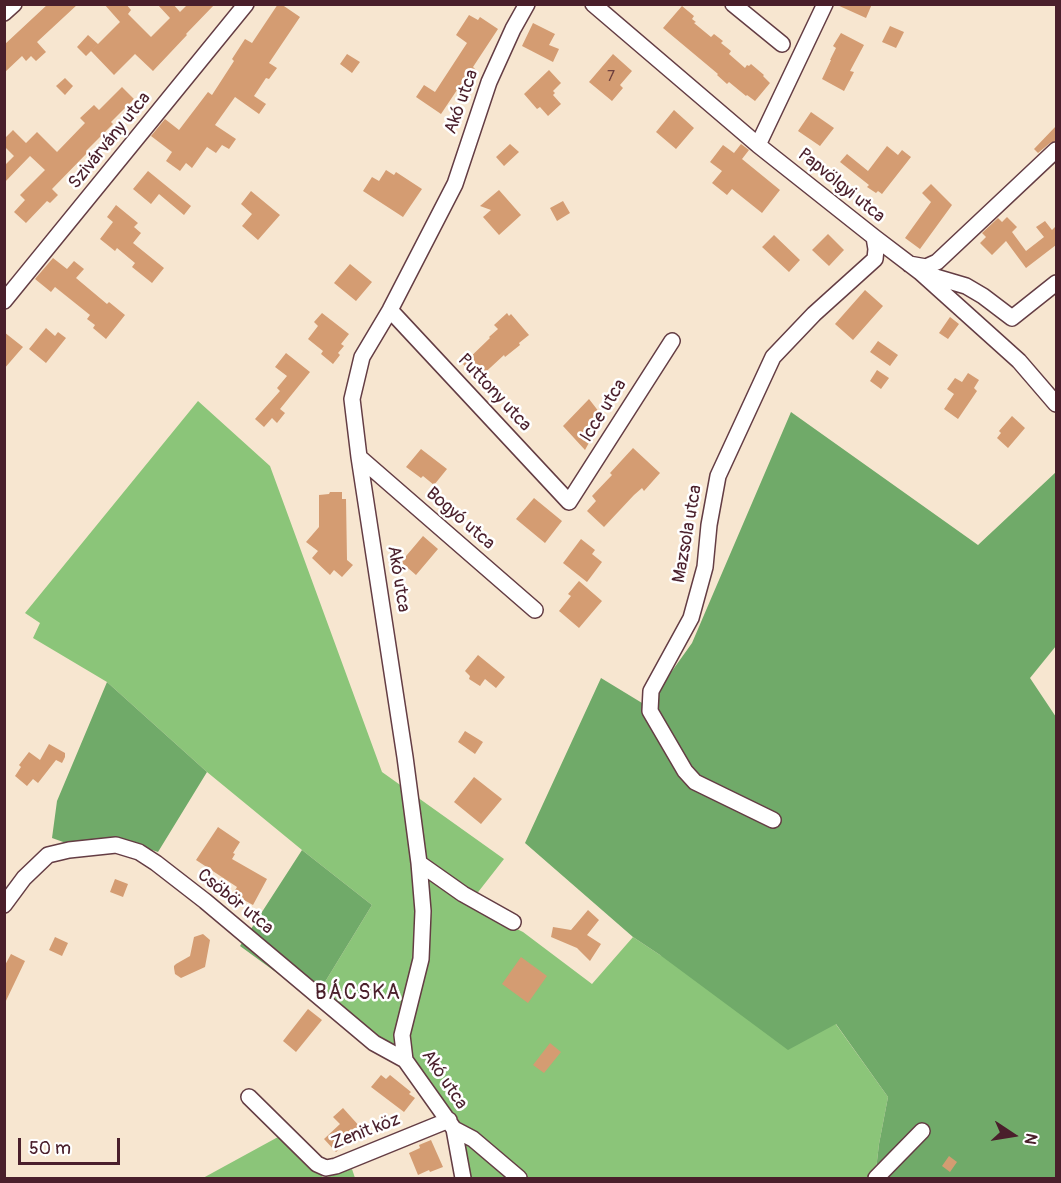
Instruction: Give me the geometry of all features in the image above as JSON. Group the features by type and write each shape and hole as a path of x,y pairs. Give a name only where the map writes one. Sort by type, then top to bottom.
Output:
{"street":[{"path":"4,13 14,4"},
{"name":"Szivárvány utca","path":"4,301 246,4"},
{"name":"Akó utca","path":"463,1179 452,1124 405,1060 402,1035 421,959 423,911 405,757 352,399 362,357 390,310 454,184 489,82 527,4"},
{"name":"Papvölgyi utca","path":"593,4 758,145 914,268 1019,361 1056,404"},
{"path":"733,4 782,45"},
{"path":"758,145 825,4"},
{"path":"914,268 926,267 937,261 1056,150"},
{"name":"Mazsola utca","path":"773,820 695,782 685,771 650,711 651,691 691,618 705,567 709,525 718,476 773,357 814,314 875,260 874,237"},
{"path":"914,268 966,286 1012,318 1056,283"},
{"name":"Puttony utca","path":"390,310 569,502"},
{"name":"Icce utca","path":"569,502 672,341"},
{"name":"Bogyó utca","path":"359,457 535,610"},
{"name":"Csöbör utca","path":"5,902 24,878 48,855 69,850 116,845 139,852 205,901 374,1043 405,1060"},
{"path":"419,863 463,894 513,922"},
{"name":"Zenit köz","path":"249,1097 317,1164 326,1167 336,1166 452,1124"},
{"path":"452,1124 519,1179"},
{"path":"876,1179 922,1131"}],"green space":[{"path":"198,401 270,466 382,772 504,859 468,905 523,932 592,984 633,937 660,955 835,1023 888,1097 875,1178 455,1178 448,1129 398,1063 314,1000 372,905 207,772 107,682 33,638 40,623 25,613"},
{"path":"791,412 978,545 1056,472 1056,646 1030,678 1056,717 1056,1178 875,1178 888,1097 836,1024 788,1050 633,937 525,843 601,678 647,706 692,643"},
{"path":"107,682 207,772 158,852 122,840 66,843 52,838 57,801"},
{"path":"302,850 372,905 314,1000 240,946"},
{"path":"278,1137 324,1178 203,1178"},
{"path":"352,1169 355,1178 324,1178"}],"building":[{"path":"48,4 78,4 37,42 46,52 36,61 31,56 26,61 22,56 4,73 4,45"},
{"path":"104,4 126,4 131,10 128,14 151,37 170,18 157,4 173,4 180,12 188,4 215,4 153,71 135,54 114,75 91,51 120,22"},
{"path":"278,4 300,17 269,63 277,68 269,79 266,78 254,96 266,104 259,114 235,97 215,125 236,139 229,149 222,145 216,153 207,147 192,168 186,163 180,171 166,161 172,152 151,136 165,119 179,130 208,92 212,95 245,39 252,43"},
{"path":"835,4 872,4 866,18"},
{"path":"682,6 694,16 692,19 696,22 694,23 711,37 714,34 723,41 721,43 731,51 729,54 745,68 751,64 764,75 770,83 755,101 729,82 727,84 663,28"},
{"path":"469,15 478,20 480,17 498,29 473,67 476,70 462,90 459,87 441,114 416,97 424,85 435,92 467,43 456,35"},
{"path":"533,23 555,34 549,45 559,49 553,62 522,46"},
{"path":"890,26 904,32 896,48 882,42"},
{"path":"841,33 864,45 850,71 854,72 844,91 822,79 836,48 833,46"},
{"path":"88,35 98,44 86,56 77,47"},
{"path":"347,54 360,62 352,73 340,64"},
{"path":"613,54 632,71 620,85 623,88 612,101 589,82"},
{"path":"549,70 561,83 553,91 555,93 553,95 561,104 548,116 540,107 537,109 524,94"},
{"path":"65,78 73,86 65,95 56,86"},
{"path":"122,87 134,99 52,189 58,195 50,203 47,201 26,223 14,212 25,200 20,195 45,170 30,156 4,183 4,166 14,156 4,146 4,139 13,130 26,143 37,132 57,152 85,123 80,118 94,105 99,110"},
{"path":"674,110 694,128 676,149 656,132"},
{"path":"811,112 834,128 820,146 798,131"},
{"path":"1056,126 1056,141 1038,153 1034,149"},
{"path":"510,144 519,152 504,166 496,157"},
{"path":"741,144 749,150 742,159 780,190 762,213 732,189 727,195 712,183 722,171 710,162 723,145 734,153"},
{"path":"887,146 898,155 902,150 911,157 882,194 867,187 869,185 840,162 847,154 868,171"},
{"path":"386,170 394,175 396,172 422,189 403,217 363,191 372,177 379,181"},
{"path":"148,171 191,206 184,215 159,194 151,204 133,189"},
{"path":"931,184 952,205 920,249 905,238 931,202 922,193"},
{"path":"499,190 521,215 499,235 483,217 491,210 480,206"},
{"path":"251,191 280,215 258,240 242,226 252,214 241,204"},
{"path":"563,201 570,213 557,221 550,208"},
{"path":"116,205 138,223 134,227 141,233 133,243 164,268 152,283 132,267 135,263 117,248 115,251 100,239 113,222 107,217"},
{"path":"1007,217 1017,227 1012,232 1026,251 1044,237 1036,227 1045,221 1052,230 1056,226 1056,245 1026,268 1006,241 992,255 980,243 986,237 982,233 998,218 1002,222"},
{"path":"828,234 844,250 829,266 812,250"},
{"path":"774,235 800,260 789,272 762,247"},
{"path":"53,258 67,269 74,261 84,269 76,278 107,304 109,302 125,315 106,339 93,328 95,325 87,319 90,315 55,287 51,292 35,279"},
{"path":"350,264 372,282 356,301 334,283"},
{"path":"865,290 883,306 853,340 835,324"},
{"path":"322,313 349,334 341,344 344,346 333,364 321,354 323,351 308,339 318,326 314,322"},
{"path":"507,313 509,316 511,314 529,335 477,380 463,364 498,329 494,325"},
{"path":"950,317 959,324 948,339 939,333"},
{"path":"46,328 55,336 58,332 66,338 46,363 29,349"},
{"path":"4,332 23,347 4,369"},
{"path":"878,341 898,355 890,366 870,352"},
{"path":"286,353 310,372 280,409 285,413 277,423 272,418 264,427 255,419 280,391 277,388 287,376 275,367"},
{"path":"877,370 889,378 881,389 870,381"},
{"path":"968,373 979,380 974,388 977,391 958,419 944,409 954,394 947,389 955,378 962,382"},
{"path":"589,399 603,417 585,450 563,426"},
{"path":"1012,416 1025,428 1008,448 997,438 1001,433 999,431"},
{"path":"633,448 660,473 644,491 642,488 634,495 604,527 587,511 596,501 592,496"},
{"path":"421,449 447,469 434,485 406,467"},
{"path":"342,492 342,499 346,499 347,560 353,565 342,577 334,570 330,575 312,558 318,551 306,542 319,527 319,495"},
{"path":"534,498 562,521 545,543 516,519"},
{"path":"423,536 438,549 416,575 401,562"},
{"path":"581,539 595,550 592,554 602,562 587,582 563,563"},
{"path":"579,581 602,601 579,628 559,611 571,596 568,594"},
{"path":"478,655 505,677 496,688 485,679 480,686 469,679 470,676 465,671"},
{"path":"465,731 483,742 475,754 458,742"},
{"path":"49,744 65,753 62,763 56,760 38,783 33,779 27,786 15,776 21,767 19,765 29,752 40,760"},
{"path":"474,777 502,799 481,824 454,802"},
{"path":"218,827 240,842 232,859 267,879 253,905 233,894 237,887 196,860"},
{"path":"115,879 128,884 123,897 110,892"},
{"path":"588,910 599,920 587,935 601,944 590,961 577,948 551,937 553,927 571,930"},
{"path":"203,934 210,940 205,967 181,978 175,974 174,966 190,956 194,937"},
{"path":"55,937 68,943 62,956 49,950"},
{"path":"11,954 25,961 4,1005 4,967"},
{"path":"521,957 547,976 528,1003 502,984"},
{"path":"308,1009 322,1020 296,1052 283,1041"},
{"path":"550,1043 561,1052 544,1073 533,1065"},
{"path":"381,1075 386,1079 390,1075 415,1098 404,1112 371,1087"},
{"path":"343,1108 361,1128 336,1152 324,1139 340,1124 333,1117"},
{"path":"431,1140 443,1167 418,1175 409,1153 420,1148 419,1145"},
{"path":"949,1156 957,1162 950,1172 942,1166"}],"district":[{"name":"BÁCSKA","path":"358,994"}]}
